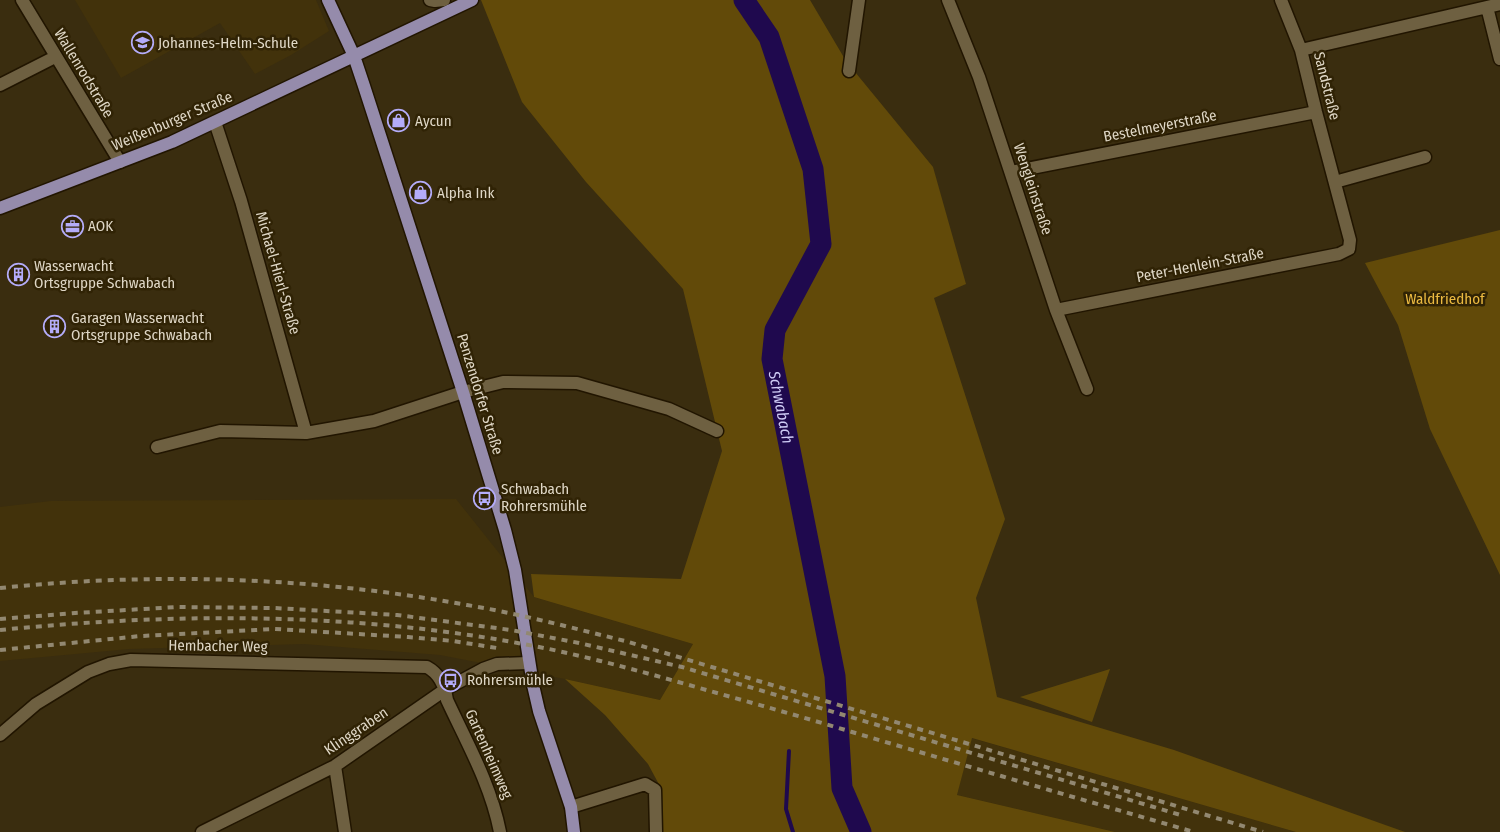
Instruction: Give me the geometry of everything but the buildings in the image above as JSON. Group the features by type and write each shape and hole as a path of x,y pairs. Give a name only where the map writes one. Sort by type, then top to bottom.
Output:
{"main road":[{"name":"Penzendorfer Straße","path":"328,0 354,56 463,392 511,552 528,663 539,711 571,807 574,832"},
{"name":"Weißenburger Straße","path":"0,208 172,142 472,0"}],"street":[{"name":"Wallenrodstraße","path":"22,0 120,162"},
{"path":"430,0 444,0"},
{"path":"849,70 859,0"},
{"name":"Wengleinstraße","path":"948,0 979,77 1056,310 1087,389"},
{"name":"Sandstraße","path":"1281,0 1301,50 1350,240 1349,249"},
{"path":"1301,50 1500,4"},
{"path":"1487,7 1500,59"},
{"path":"0,85 55,57"},
{"name":"Bestelmeyerstraße","path":"1010,172 1316,112"},
{"name":"Michael-Hierl-Straße","path":"215,122 241,201 306,433"},
{"path":"1335,182 1425,157"},
{"name":"Peter-Henlein-Straße","path":"1056,310 1339,254 1349,249"},
{"path":"157,447 220,432 306,433 374,421 463,392 503,382 577,383 669,409 718,432"},
{"name":"Hembacher Weg","path":"0,735 36,704 88,672 109,664 131,660 427,667 434,671 446,689"},
{"name":"Klinggraben","path":"202,832 335,766 446,689 483,669 497,664 528,663"},
{"name":"Gartenheimweg","path":"446,689 448,700 487,785 500,832"},
{"path":"335,766 345,832"},
{"path":"571,807 645,784 654,790 656,832"}],"shaded area":[{"name":"Johannes-Helm-Schule","path":"75,0 316,0 329,31 291,55 255,74 220,23 121,78"},
{"path":"456,499 534,597 693,644 660,700 565,679 440,655 304,644 129,649 0,661 0,507 51,501"},
{"path":"971,738 1296,832 1115,832 957,795"}],"green space":[{"path":"481,0 810,0 846,61 933,167 966,284 934,298 1005,519 976,598 997,697 1174,750 1405,832 1296,832 972,738 957,795 1115,832 663,832 662,790 648,764 605,715 565,679 660,700 693,644 534,597 531,574 681,579 722,451 683,289 586,182 522,102"},
{"name":"Waldfriedhof","path":"1500,230 1500,575 1430,429 1398,325 1365,263"},
{"path":"1110,669 1092,722 1020,697"}],"waterway":[{"name":"Schwabach","path":"744,0 769,37 813,169 821,244 775,330 772,359 835,676 842,788 861,832"},
{"path":"789,751 786,809 793,832"}],"railway":[{"path":"0,588 117,580 234,580 351,588 487,609 546,621 625,641 1263,832"},
{"path":"0,619 178,607 274,608 397,615 511,630 579,643 682,667 1184,816"},
{"path":"0,630 68,624 204,618 341,622 409,627 477,636 544,648 643,672 1194,832"},
{"path":"0,650 141,636 275,629 408,637 453,641 497,648"}],"place":[{"name":"Johannes-Helm-Schule","path":"142,43"},
{"name":"Aycun","path":"399,121"},
{"name":"Alpha Ink","path":"421,193"},
{"name":"AOK","path":"72,226"},
{"name":"Wasserwacht Ortsgruppe Schwabach","path":"18,275"},
{"name":"Garagen Wasserwacht Ortsgruppe Schwabach","path":"55,327"},
{"name":"Schwabach Rohrersmühle","path":"485,498"},
{"name":"Rohrersmühle","path":"451,680"}]}
